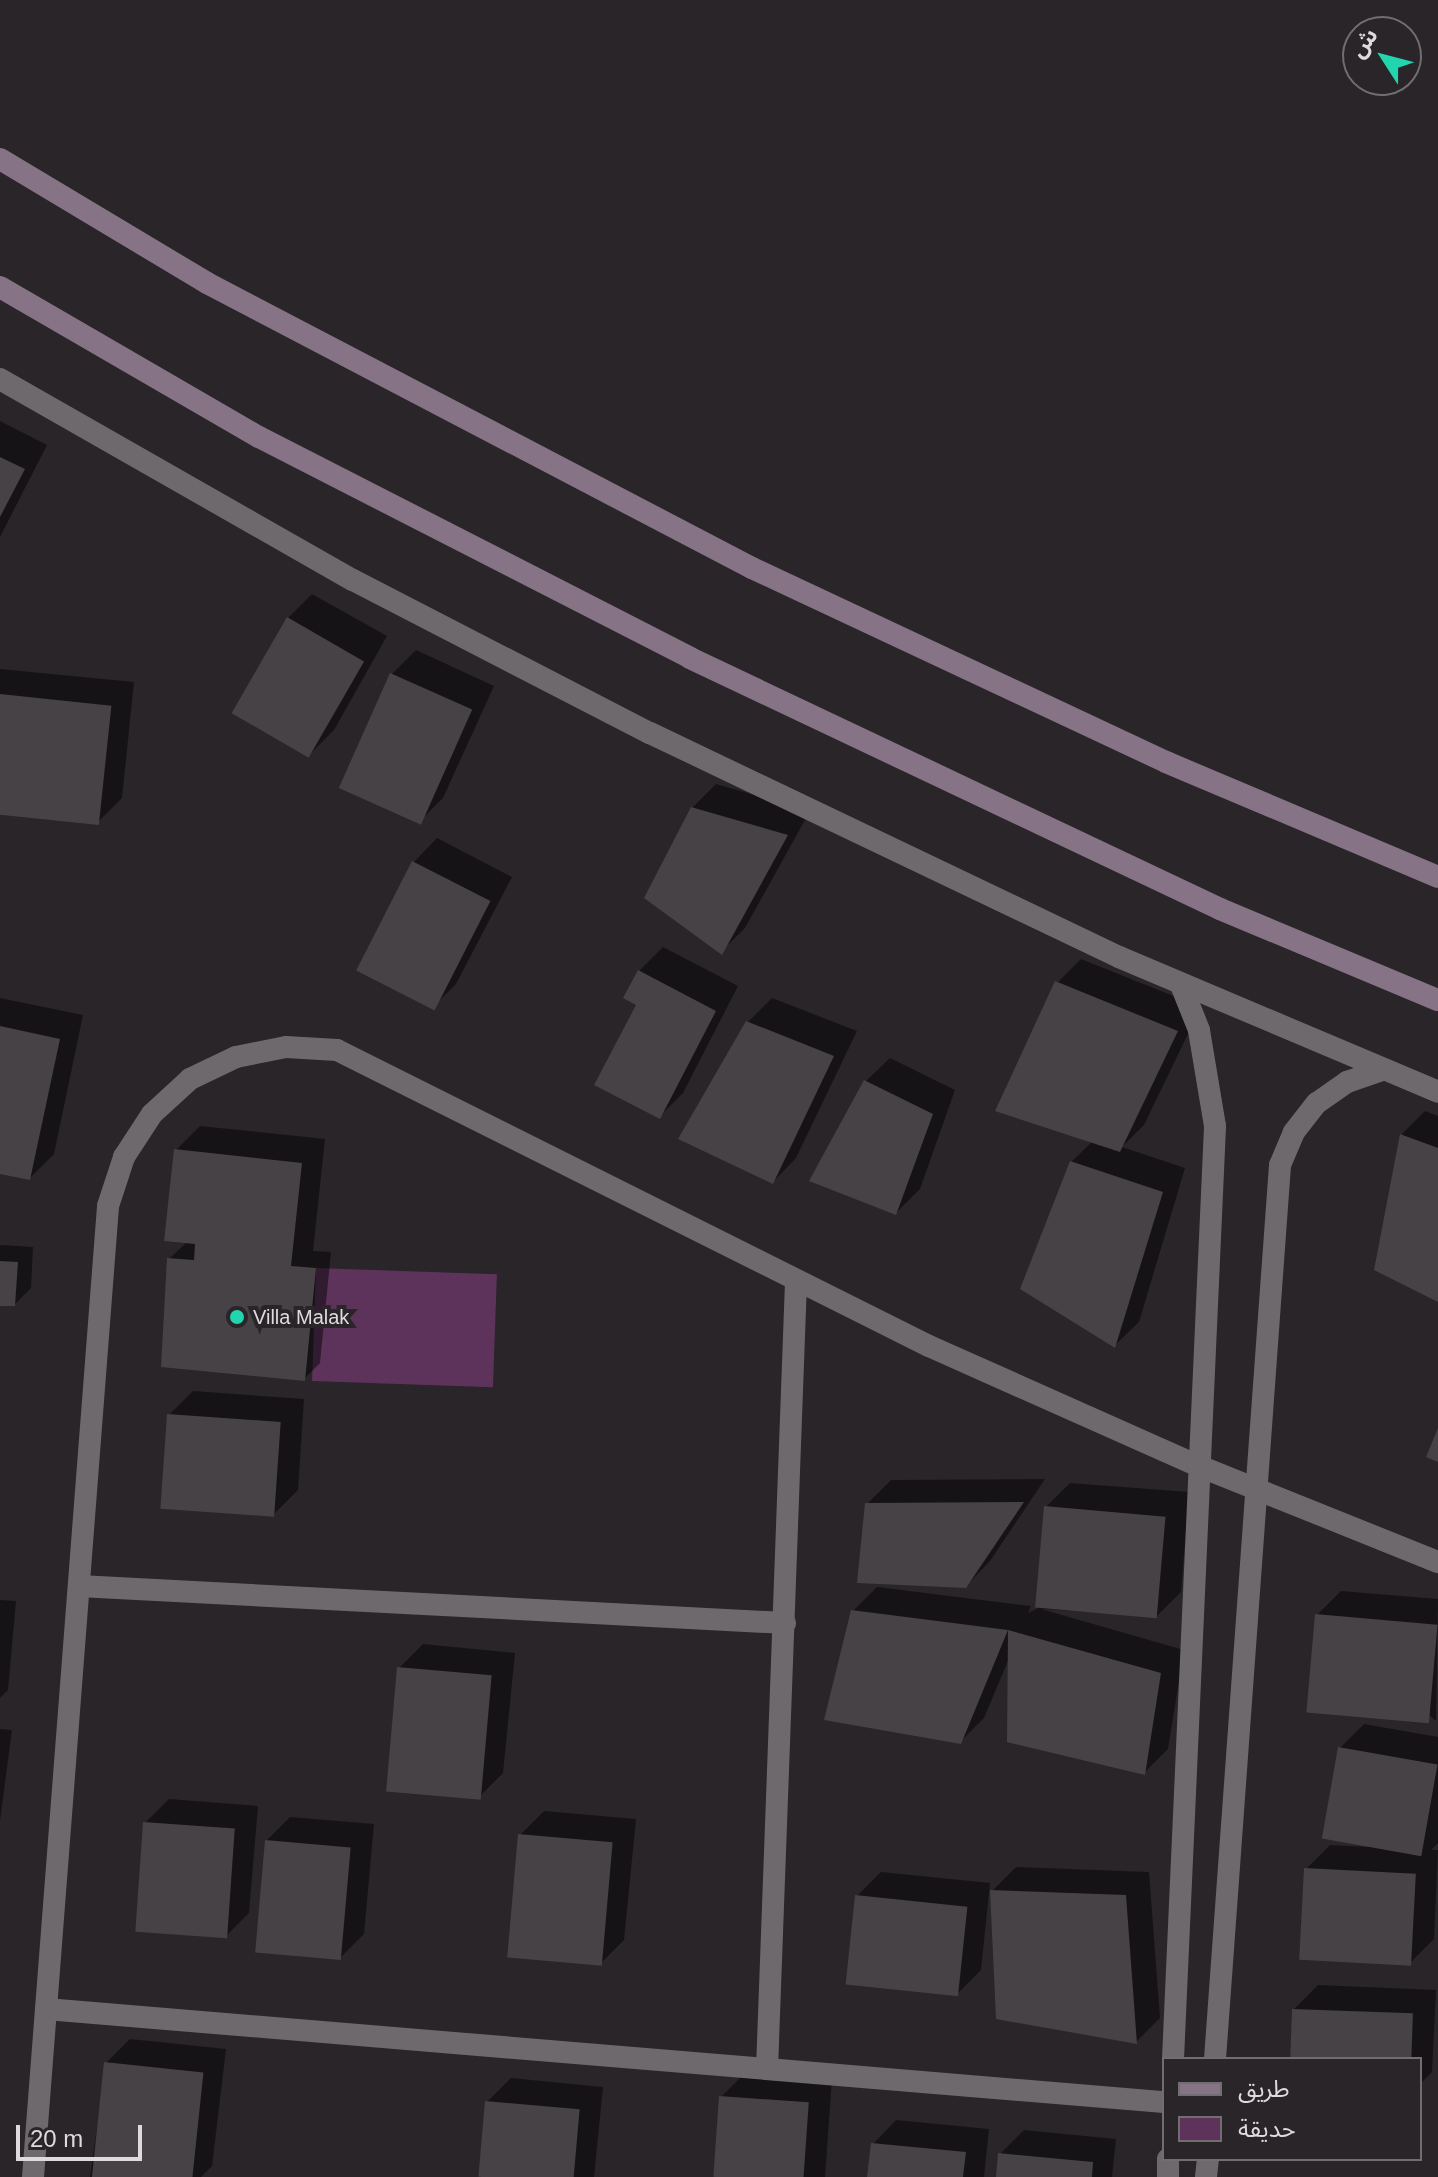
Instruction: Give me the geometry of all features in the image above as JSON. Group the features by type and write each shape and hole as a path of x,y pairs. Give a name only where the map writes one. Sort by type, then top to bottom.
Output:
{"main road":[{"path":"0,159 246,304 752,568 1166,762 1438,877"},
{"path":"0,287 259,437 690,658 1220,909 1438,1000"}],"street":[{"path":"0,379 353,580 594,704 1181,985 1438,1092"},
{"path":"1173,2057 1215,1126 1199,1030 1181,985"},
{"path":"33,2177 108,1206 124,1157 152,1114 190,1079 236,1057 286,1047 337,1050 796,1282 1199,1466 1438,1562"},
{"path":"1215,2057 1254,1489 1280,1165 1294,1132 1317,1103 1347,1082 1381,1070"},
{"path":"767,2069 796,1282"},
{"path":"79,1586 785,1623"},
{"path":"46,2009 1162,2102"}],"green space":[{"path":"316,1268 497,1274 493,1387 312,1381"}],"building":[{"path":"0,457 25,469 0,517"},
{"path":"287,617 364,662 309,758 232,713"},
{"path":"390,673 472,710 421,825 339,788"},
{"path":"0,694 111,706 99,825 0,815"},
{"path":"691,807 788,835 722,955 644,898"},
{"path":"412,861 490,901 435,1011 356,971"},
{"path":"638,970 716,1011 660,1119 594,1085 636,1005 623,998"},
{"path":"1055,981 1178,1031 1120,1152 995,1111"},
{"path":"746,1021 834,1056 773,1184 678,1139"},
{"path":"0,1026 60,1039 30,1180 0,1174"},
{"path":"864,1080 933,1114 896,1215 809,1181"},
{"path":"1400,1134 1438,1148 1438,1302 1374,1270"},
{"path":"174,1149 302,1163 291,1266 316,1268 305,1381 161,1367 167,1258 194,1260 195,1244 164,1241"},
{"path":"1070,1161 1163,1192 1115,1348 1020,1289"},
{"path":"0,1261 18,1262 15,1306 0,1306"},
{"path":"167,1414 281,1422 274,1517 160,1509"},
{"path":"1438,1428 1438,1462 1426,1457"},
{"path":"1024,1502 966,1588 857,1583 865,1503"},
{"path":"1044,1506 1166,1517 1157,1618 1035,1608"},
{"path":"851,1610 1008,1630 961,1744 824,1720"},
{"path":"1315,1614 1438,1625 1429,1723 1306,1713"},
{"path":"1008,1630 1161,1673 1145,1775 1007,1742"},
{"path":"397,1667 492,1675 481,1800 386,1792"},
{"path":"1338,1747 1437,1765 1421,1856 1322,1839"},
{"path":"143,1822 235,1828 227,1938 135,1932"},
{"path":"518,1834 613,1842 602,1966 507,1958"},
{"path":"265,1840 351,1847 341,1960 255,1953"},
{"path":"1304,1868 1416,1874 1411,1966 1299,1960"},
{"path":"990,1890 1126,1895 1137,2044 996,2019"},
{"path":"855,1895 967,1907 958,1996 846,1985"},
{"path":"1292,2009 1413,2013 1411,2057 1290,2057"},
{"path":"104,2062 203,2072 192,2177 92,2177"},
{"path":"719,2096 809,2102 804,2177 713,2177"},
{"path":"485,2101 580,2109 574,2177 478,2177"},
{"path":"871,2143 966,2152 963,2177 867,2177"},
{"path":"998,2153 1093,2162 1092,2177 996,2177"}],"place":[{"name":"Villa Malak","path":"237,1317"}]}
